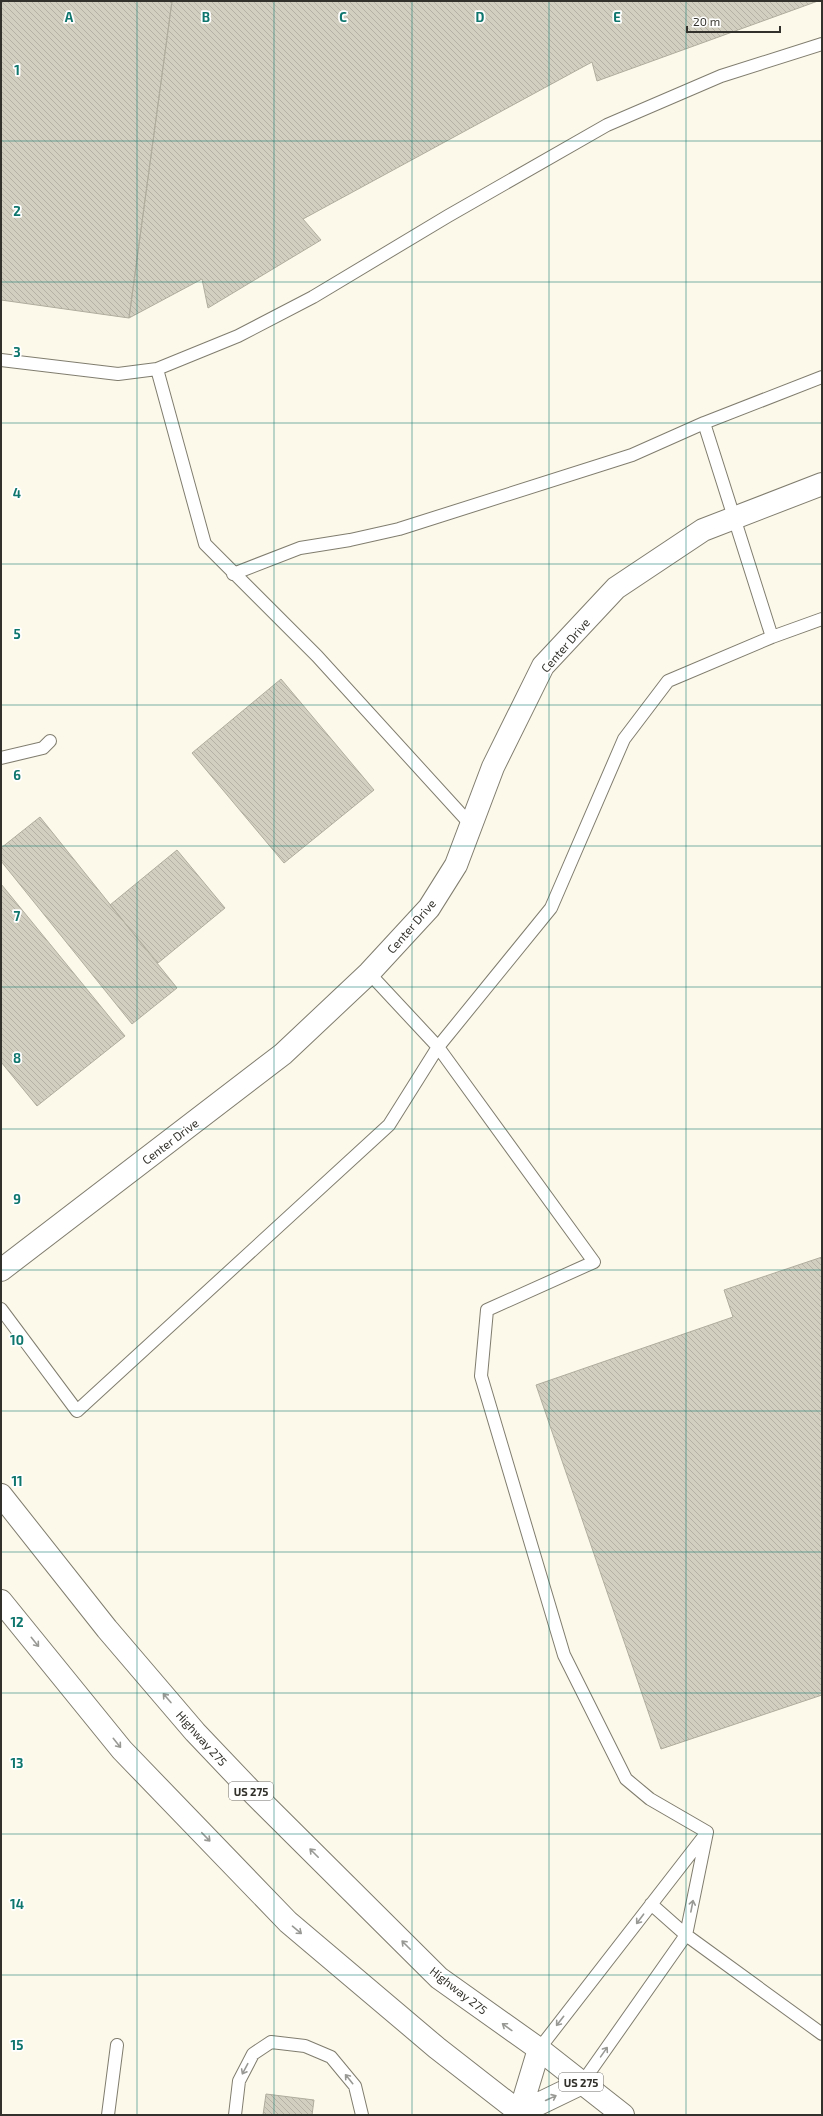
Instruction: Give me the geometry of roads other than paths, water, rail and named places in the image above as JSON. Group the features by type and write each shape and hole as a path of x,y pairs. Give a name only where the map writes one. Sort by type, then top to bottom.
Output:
{"main road":[{"name":"Center Drive","path":"1,1270 283,1054 369,973 429,908 456,865 493,766 543,666 616,588 703,530 822,484"},
{"name":"Highway 275","path":"1,1495 107,1629 195,1732 254,1794 439,1978 539,2049"},
{"path":"1,1601 122,1750 288,1922 437,2048 521,2114"},
{"name":"US 275","path":"539,2049 623,2115"},
{"path":"521,2114 539,2049"},
{"path":"521,2114 582,2083"}],"lane":[{"path":"1,360 118,374 157,369 238,336 313,297 448,216 607,125 721,76 822,44"},
{"path":"157,369 205,544 233,574 317,656 471,825"},
{"path":"233,574 300,548 350,540 407,527 632,455 704,424 822,377"},
{"path":"704,424 772,637"},
{"path":"1,1309 76,1411 389,1125 438,1047 551,908 624,739 668,681 772,637 822,619"},
{"path":"1,758 43,748 50,741"},
{"path":"369,973 438,1047 594,1262 487,1310 481,1376 564,1655 626,1779 650,1799 707,1832"},
{"path":"539,2049 707,1832"},
{"path":"582,2083 686,1935 707,1832"},
{"path":"651,1904 686,1935 822,2034"},
{"path":"235,2115 238,2081 253,2054 272,2042 305,2046 331,2057 355,2086 362,2115"},
{"path":"108,2115 117,2045"}]}
